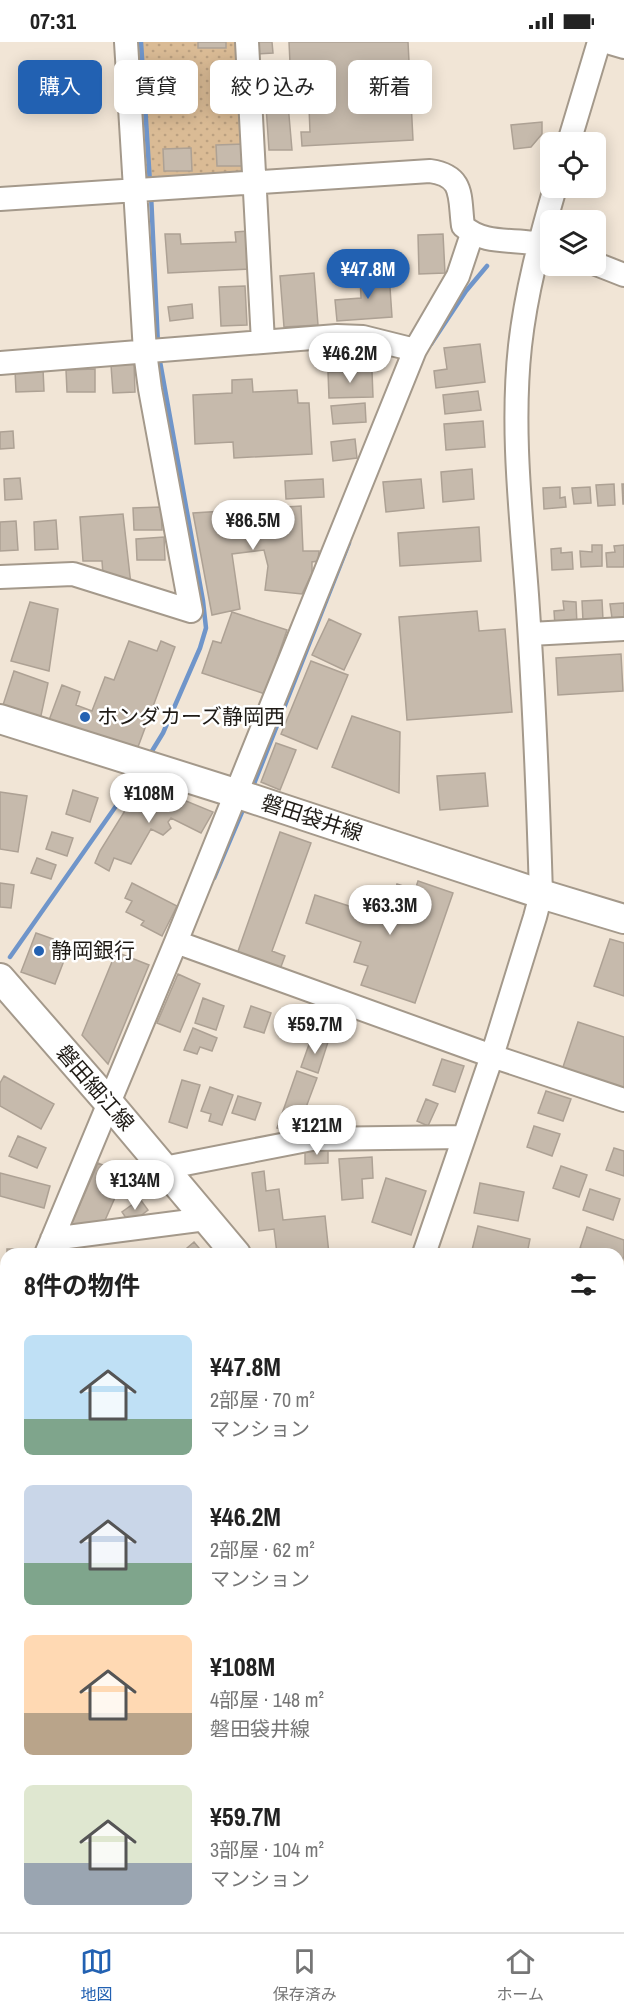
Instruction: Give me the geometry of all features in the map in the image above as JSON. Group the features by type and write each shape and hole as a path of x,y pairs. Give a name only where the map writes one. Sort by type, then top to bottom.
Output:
{"main road":[{"name":"磐田袋井線","path":"0,719 624,919"},
{"name":"磐田細江線","path":"0,978 231,1248"}],"street":[{"path":"0,577 74,574 191,611 145,352 126,42"},
{"path":"247,42 263,342"},
{"path":"572,132 599,42"},
{"path":"607,42 624,47"},
{"path":"0,199 430,171 443,173 452,178 457,185 463,226 472,234 540,244"},
{"path":"49,1247 176,942 415,350 458,276 472,234"},
{"path":"426,1248 492,1056 541,894 530,634 518,472 517,412 520,348 540,266"},
{"path":"606,268 624,275"},
{"path":"0,363 337,336 363,337 415,350"},
{"path":"530,634 624,629"},
{"path":"176,942 492,1056 624,1100"},
{"path":"164,1168 312,1139 464,1137"},
{"path":"49,1247 206,1219"}],"shaded area":[{"path":"126,42 247,42 248,60 210,60 210,114 251,114 255,181 136,190 131,114 198,114 198,60 127,60"}],"building":[{"path":"198,42 226,42 226,48 198,48"},
{"path":"257,42 272,42 273,53 257,54"},
{"path":"289,42 408,42 409,60 348,60 348,114 412,114 413,140 302,146 301,132 310,132 309,114 336,114 336,60 290,60"},
{"path":"267,114 289,114 292,150 269,150"},
{"path":"542,122 542,132 531,147 514,149 511,125"},
{"path":"244,144 245,166 217,166 216,145"},
{"path":"191,148 192,171 164,171 163,149"},
{"path":"248,231 250,269 168,273 165,234 180,234 181,244 236,242 235,232"},
{"path":"443,234 445,273 419,274 418,235"},
{"path":"314,273 318,325 284,327 280,276"},
{"path":"389,273 392,317 337,321 335,300 361,298 360,275"},
{"path":"245,286 247,325 221,326 219,287"},
{"path":"192,304 193,318 170,321 168,307"},
{"path":"480,344 485,382 436,388 434,371 447,369 444,348"},
{"path":"134,364 135,392 113,393 111,365"},
{"path":"43,369 44,391 16,392 15,370"},
{"path":"95,369 95,392 67,392 66,370"},
{"path":"372,371 373,397 329,398 328,372"},
{"path":"252,379 253,392 297,390 298,403 309,403 312,454 234,458 233,442 195,444 193,395 232,393 232,380"},
{"path":"478,391 481,410 445,414 443,395"},
{"path":"365,403 366,422 333,424 331,406"},
{"path":"483,421 485,447 446,450 444,424"},
{"path":"13,431 14,448 0,449 0,432"},
{"path":"355,439 357,458 333,461 331,442"},
{"path":"472,469 474,499 443,502 441,472"},
{"path":"20,478 22,499 5,500 4,479"},
{"path":"323,479 324,497 286,499 285,481"},
{"path":"421,479 424,508 386,512 383,482"},
{"path":"614,484 615,505 598,506 596,485"},
{"path":"622,484 624,484 624,504 623,504"},
{"path":"560,487 560,498 565,497 566,507 544,509 543,488"},
{"path":"590,487 591,503 574,504 572,488"},
{"path":"301,506 303,551 319,551 318,561 312,562 312,573 302,594 265,590 268,566 264,550 232,554 240,609 212,615 193,513"},
{"path":"161,507 162,530 134,530 133,508"},
{"path":"123,514 131,585 103,575 102,561 83,561 80,517"},
{"path":"56,520 58,549 35,550 34,522"},
{"path":"16,521 18,550 0,551 0,522"},
{"path":"479,527 481,561 400,566 398,533"},
{"path":"164,537 165,560 137,560 136,539"},
{"path":"592,545 602,545 602,566 581,567 580,551 592,552"},
{"path":"624,545 624,567 607,567 606,553 615,552 614,546"},
{"path":"561,548 561,553 572,552 573,569 552,570 551,549"},
{"path":"602,600 603,620 583,621 582,601"},
{"path":"563,601 576,602 577,625 555,626 554,611 564,610"},
{"path":"30,602 58,609 49,671 11,661"},
{"path":"624,603 624,617 612,618 610,604"},
{"path":"477,611 479,631 505,629 512,712 407,720 399,617"},
{"path":"232,612 287,630 265,694 202,673 213,641 221,643"},
{"path":"329,619 361,634 344,670 312,655"},
{"path":"129,641 157,651 161,641 175,647 135,755 48,723 62,685 80,692 76,705 92,711 105,677 114,680"},
{"path":"621,654 623,691 558,695 556,658"},
{"path":"311,661 348,675 317,749 281,734"},
{"path":"14,671 48,683 40,720 3,705"},
{"path":"352,716 400,732 399,793 332,767"},
{"path":"276,743 296,750 280,790 261,782"},
{"path":"485,773 488,806 440,810 437,776"},
{"path":"152,787 213,812 201,833 171,818 168,822 171,828 163,835 151,829 131,864 114,858 109,871 95,863 134,796"},
{"path":"73,790 98,798 90,822 66,814"},
{"path":"0,792 27,796 18,852 0,849"},
{"path":"52,832 73,838 67,856 46,849"},
{"path":"280,832 311,843 272,951 285,956 279,972 236,957"},
{"path":"37,858 56,865 51,879 31,873"},
{"path":"418,881 453,893 415,1003 361,985 368,966 354,962 361,942 306,923 315,895 386,918 397,884 415,890"},
{"path":"0,883 14,885 11,908 0,907"},
{"path":"132,883 177,906 162,936 141,925 144,921 126,912 132,901 125,898"},
{"path":"36,933 70,945 55,984 21,972"},
{"path":"610,939 624,943 624,996 594,986"},
{"path":"116,952 149,965 108,1064 82,1035"},
{"path":"178,974 200,984 180,1032 157,1023"},
{"path":"203,998 224,1006 216,1030 195,1023"},
{"path":"251,1006 271,1013 264,1033 244,1027"},
{"path":"578,1022 624,1037 624,1090 562,1070"},
{"path":"193,1028 217,1038 212,1051 200,1047 197,1054 184,1050"},
{"path":"312,1036 328,1042 318,1073 301,1067"},
{"path":"442,1059 464,1066 455,1092 433,1085"},
{"path":"297,1071 317,1078 296,1134 277,1128"},
{"path":"4,1076 54,1104 41,1129 0,1106 0,1083"},
{"path":"182,1080 200,1085 187,1128 169,1122"},
{"path":"210,1087 233,1095 222,1125 209,1121 211,1114 201,1111"},
{"path":"546,1091 571,1099 563,1121 538,1113"},
{"path":"238,1096 261,1103 255,1120 232,1113"},
{"path":"426,1099 438,1104 428,1126 417,1121"},
{"path":"534,1126 560,1134 552,1156 527,1147"},
{"path":"18,1136 46,1148 37,1168 9,1156"},
{"path":"328,1148 328,1163 305,1164 305,1149"},
{"path":"614,1148 624,1151 624,1176 606,1170"},
{"path":"372,1157 373,1178 362,1179 363,1198 342,1200 339,1159"},
{"path":"98,1163 125,1175 102,1227 87,1230 72,1223"},
{"path":"561,1166 587,1175 579,1197 553,1188"},
{"path":"264,1171 266,1191 279,1189 283,1220 325,1216 328,1248 276,1248 274,1229 259,1231 252,1173"},
{"path":"0,1173 50,1186 44,1208 0,1196"},
{"path":"386,1178 426,1191 411,1235 372,1222"},
{"path":"480,1183 524,1192 518,1221 474,1213"},
{"path":"590,1189 620,1199 613,1220 583,1210"},
{"path":"140,1199 148,1210 130,1224 122,1212"},
{"path":"478,1226 530,1239 528,1248 472,1248"},
{"path":"587,1227 624,1240 624,1248 580,1248"},
{"path":"194,1242 199,1248 187,1248"}],"waterway":[{"path":"141,42 150,183"},
{"path":"151,194 158,345"},
{"path":"431,344 466,291 487,266"},
{"path":"152,751 163,733 200,648 206,628 159,356"},
{"path":"252,789 349,543"},
{"path":"10,957 135,779"},
{"path":"214,878 245,805"}],"place":[{"name":"ホンダカーズ静岡西","path":"85,717"},
{"name":"静岡銀行","path":"39,951"}]}
